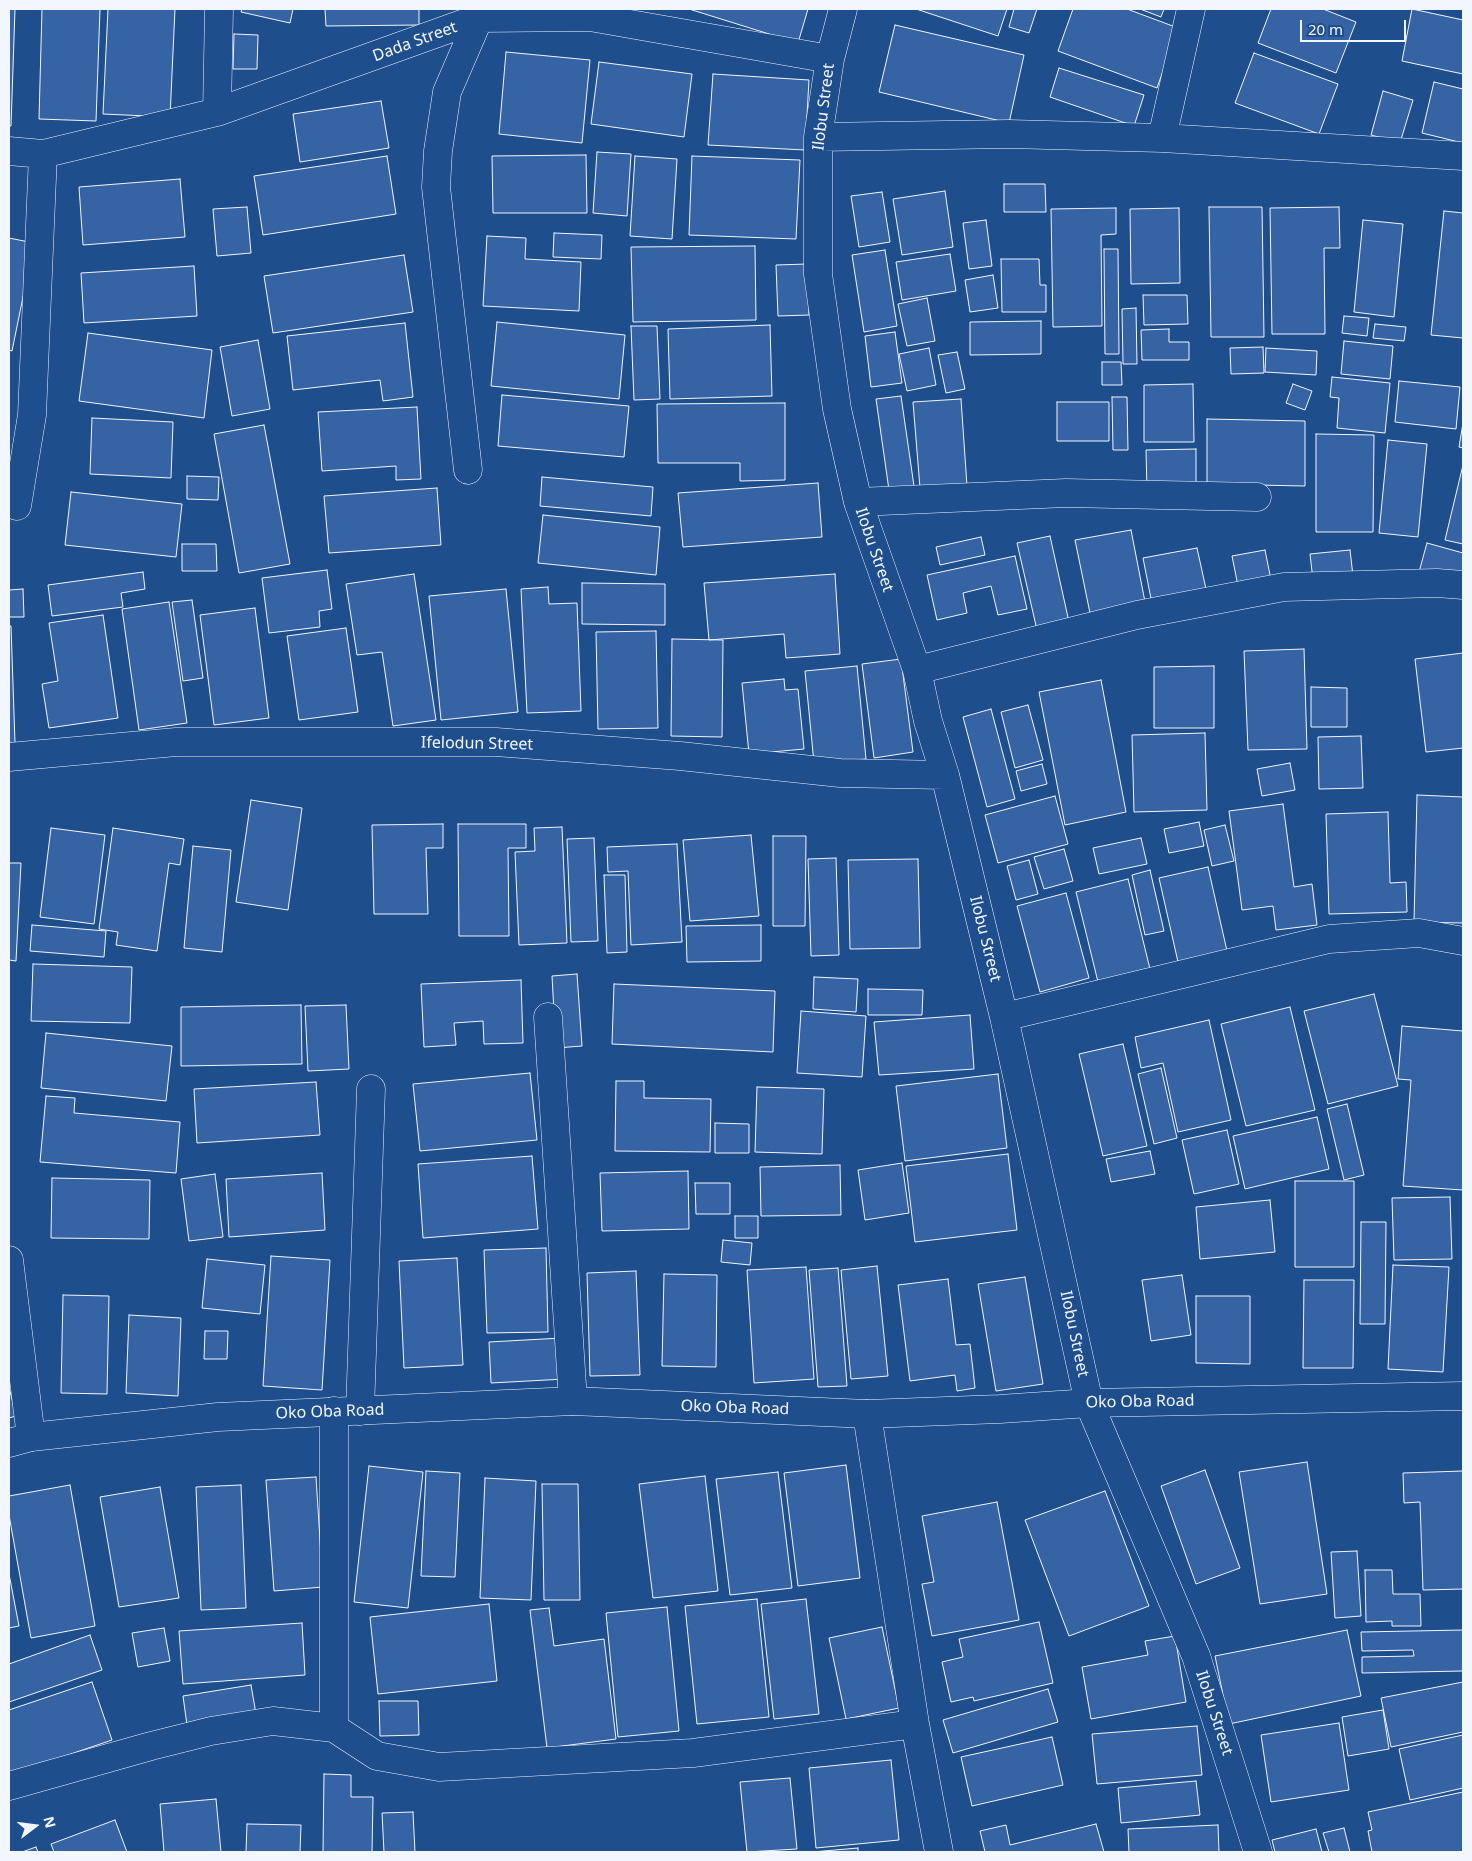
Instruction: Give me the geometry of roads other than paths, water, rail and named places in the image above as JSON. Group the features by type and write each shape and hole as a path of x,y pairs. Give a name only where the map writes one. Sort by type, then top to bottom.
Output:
{"street":[{"path":"217,112 219,9"},
{"name":"Ilobu Street","path":"843,9 830,59 818,136 818,274 837,409 858,502 916,670 928,721 945,775 1004,1017 1089,1403 1196,1656 1258,1852"},
{"path":"1162,138 1191,9"},
{"path":"468,470 436,187 438,151 447,92 481,13"},
{"name":"Dada Street","path":"9,150 43,154 217,112 481,13 590,17 830,59"},
{"path":"818,136 1009,134 1162,138 1463,156"},
{"path":"17,506 32,415 43,154"},
{"path":"858,502 1066,493 1257,497"},
{"path":"916,670 1137,616 1284,587 1437,583 1463,585"},
{"name":"Ifelodun Street","path":"9,757 176,742 496,742 680,756 840,773 945,775"},
{"path":"1004,1017 1329,939 1419,933 1463,941"},
{"path":"548,1017 573,1401"},
{"path":"334,1728 347,1411 372,1089"},
{"path":"9,1260 20,1440"},
{"name":"Oko Oba Road","path":"20,1440 218,1417 573,1401 867,1414 1000,1409 1089,1403 1463,1396"},
{"path":"867,1414 915,1724 939,1852"},
{"path":"9,1786 211,1731 273,1721 334,1728 377,1756 439,1767 692,1753 915,1724"}]}
